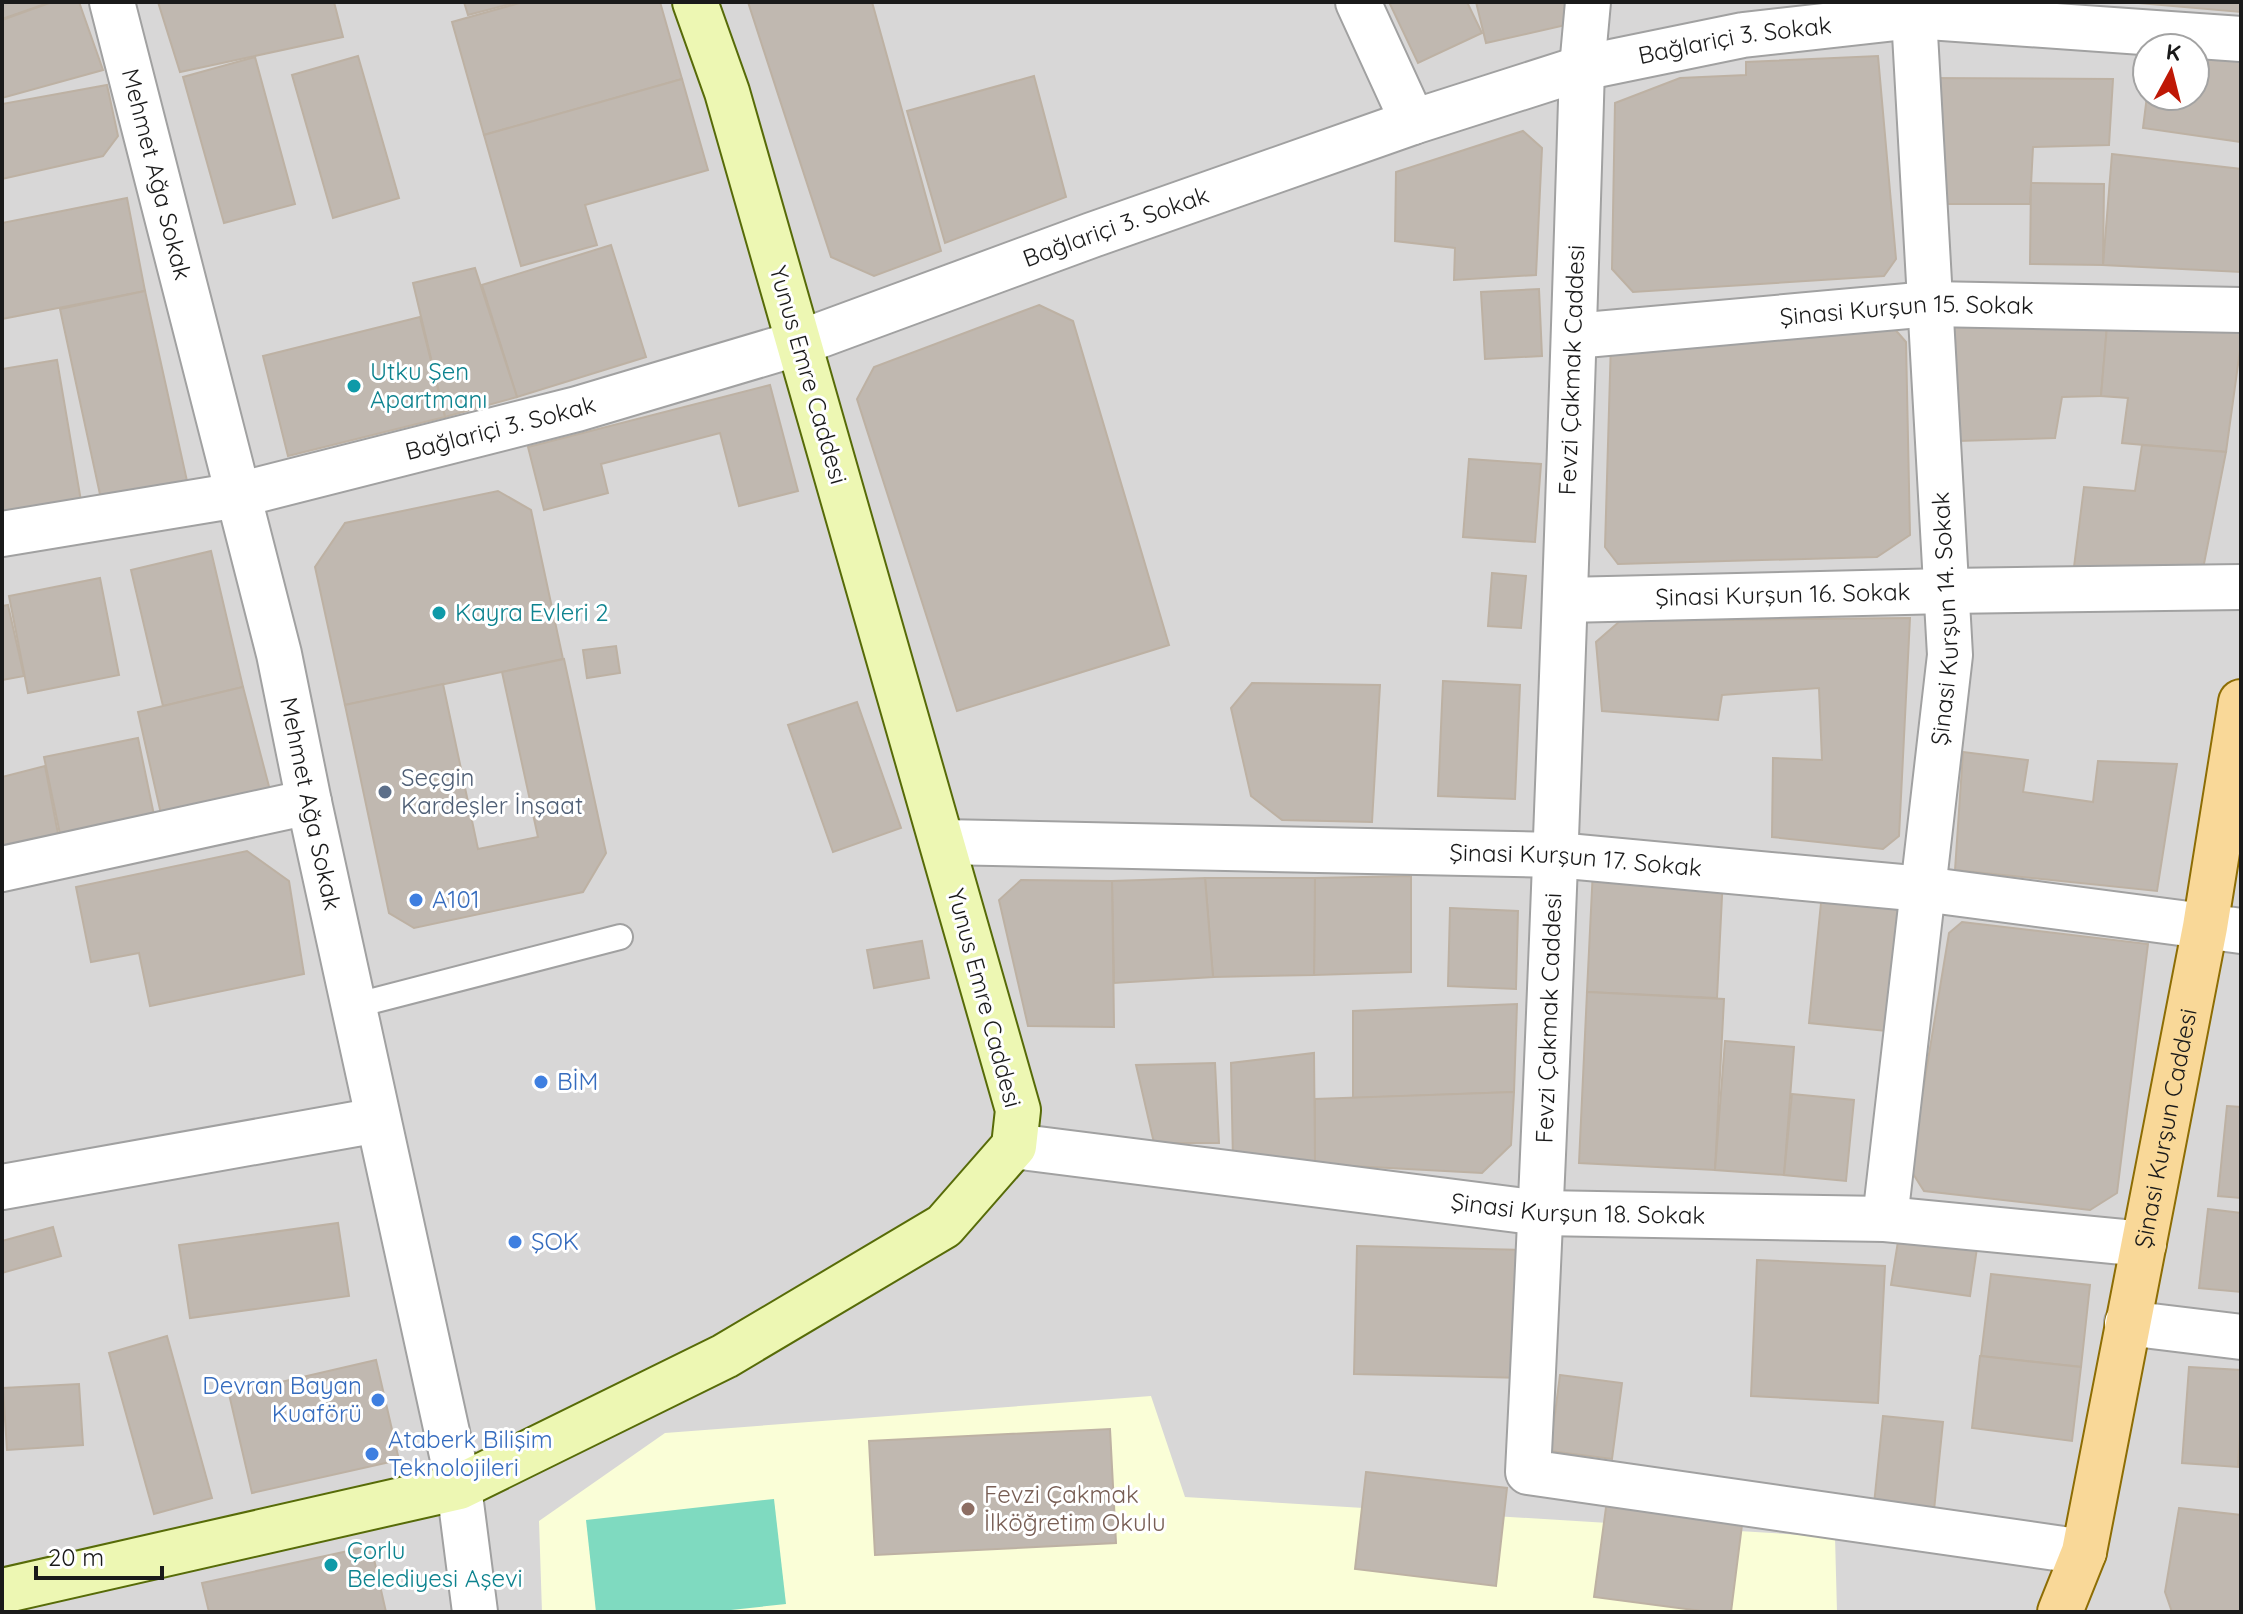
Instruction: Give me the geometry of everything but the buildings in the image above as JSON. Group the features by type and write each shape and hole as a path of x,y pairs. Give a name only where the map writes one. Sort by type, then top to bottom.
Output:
{"main road":[{"name":"Şinasi Kurşun Caddesi","path":"2060,1612 2084,1552 2144,1244 2223,929 2241,702"},
{"name":"Şinasi Kurşun Caddesi","path":"2084,1552 2085,1612"}],"street":[{"name":"Mehmet Ağa Sokak","path":"112,2 279,654 459,1487 475,1612"},
{"name":"Yunus Emre Caddesi","path":"695,2 727,92 1018,1110 1014,1146"},
{"path":"1358,2 1413,122"},
{"name":"Fevzi Çakmak Caddesi","path":"1588,2 1582,68 1556,855 1528,1472 2084,1552"},
{"name":"Bağlariçi 3. Sokak","path":"2,534 238,495 577,409 799,343 1413,122 1582,68 1743,35 1915,9 2241,39"},
{"name":"Şinasi Kurşun 14. Sokak","path":"1885,1219 1950,655 1915,9"},
{"name":"Şinasi Kurşun 15. Sokak","path":"1574,336 1930,304 2241,310"},
{"name":"Şinasi Kurşun 16. Sokak","path":"1565,600 2241,587"},
{"path":"2,869 309,802"},
{"name":"Şinasi Kurşun 17. Sokak","path":"942,842 1556,855 1923,889 2223,929"},
{"path":"2,1187 378,1120"},
{"path":"2,1591 459,1487 725,1356 944,1226 1014,1146"},
{"name":"Şinasi Kurşun 18. Sokak","path":"1014,1146 1541,1213 1885,1219 2144,1244"},
{"path":"2127,1323 2241,1337"}],"lane":[{"path":"353,1006 620,937"}],"shaded area":[{"path":"2,2 2241,2 2241,1612 2,1612"},
{"name":"Fevzi Çakmak İlköğretim Okulu","path":"1151,1396 1185,1497 1835,1537 1837,1612 542,1612 539,1521 665,1433"}],"green space":[{"path":"774,1499 786,1604 712,1612 596,1612 586,1520"}],"place":[{"name":"Utku Şen Apartmanı","path":"354,386"},
{"name":"Kayra Evleri 2","path":"439,613"},
{"name":"Seçgin Kardeşler İnşaat","path":"385,792"},
{"name":"A101","path":"416,900"},
{"name":"BİM","path":"541,1082"},
{"name":"ŞOK","path":"515,1242"},
{"name":"Devran Bayan Kuaförü","path":"378,1400"},
{"name":"Ataberk Bilişim Teknolojileri","path":"372,1454"},
{"name":"Fevzi Çakmak İlköğretim Okulu","path":"968,1509"},
{"name":"Çorlu Belediyesi Aşevi","path":"331,1565"}]}
